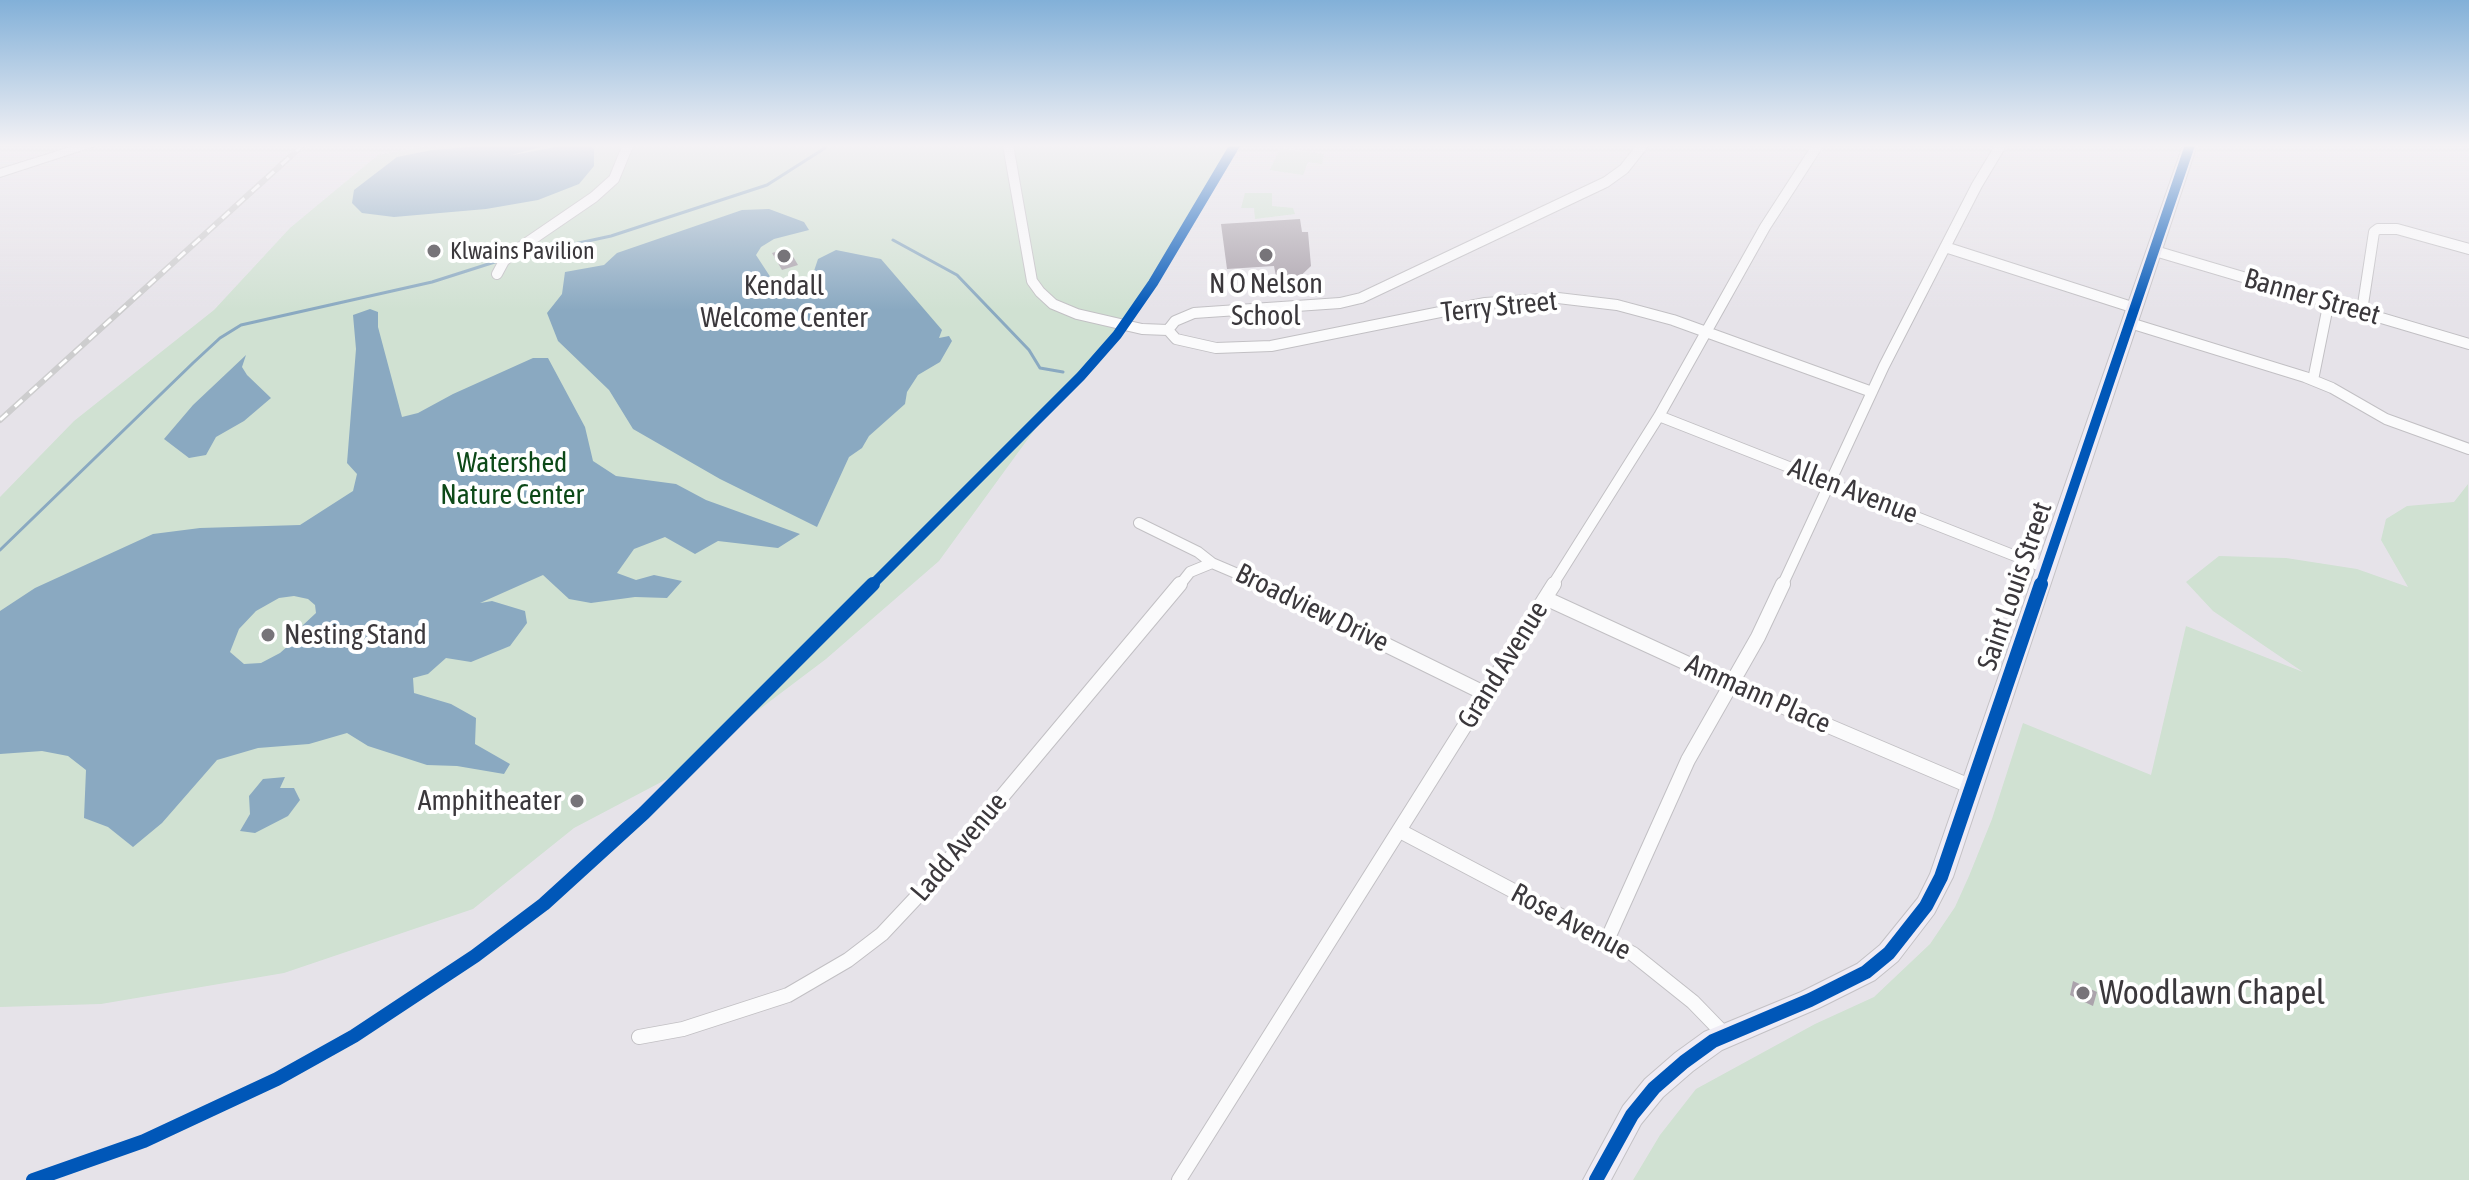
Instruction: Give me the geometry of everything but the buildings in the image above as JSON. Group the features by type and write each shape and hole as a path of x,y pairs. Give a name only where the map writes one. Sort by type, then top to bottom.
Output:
{"main road":[{"name":"Saint Louis Street","path":"1596,1180 1613,1145 1654,1088 1684,1062 1726,1036 1866,972 1909,930 1926,906 1941,877 2172,200"}],"street":[{"path":"497,274 504,261 515,251 590,200"},
{"name":"Terry Street","path":"1018,200 1032,281 1053,304 1077,314 1142,329 1168,330 1176,339 1187,343 1216,348 1271,346 1485,303 1558,298 1631,309 1706,332 1872,392"},
{"path":"1168,330 1175,321 1194,313 1340,303 1361,298 1568,200"},
{"name":"Grand Avenue","path":"1179,1180 1659,416 1782,200"},
{"path":"1608,938 1688,760 1758,637 1872,392 1971,200"},
{"path":"2362,311 2374,232 2378,229 2397,229 2469,249"},
{"path":"1945,247 2313,380 2406,428 2469,449"},
{"name":"Banner Street","path":"2155,251 2469,344"},
{"path":"2313,380 2329,301"},
{"name":"Allen Avenue","path":"1659,416 2046,568"},
{"name":"Broadview Drive","path":"1139,523 1198,552 1212,563 1265,585 1486,694"},
{"name":"Ladd Avenue","path":"639,1037 683,1029 788,995 848,960 882,934 928,885 1190,572 1212,563"},
{"name":"Ammann Place","path":"1545,598 1731,684 1972,787"},
{"name":"Rose Avenue","path":"1400,831 1608,938 1662,975 1726,1036"}],"green space":[{"name":"Watershed Nature Center","path":"324,200 1201,200 1131,315 1049,410 939,561 826,659 667,779 574,828 473,909 284,973 101,1004 0,1007 0,497 74,421 214,310 290,228"},
{"path":"1243,200 1272,200 1272,206 1293,208 1295,214 1255,219 1254,208 1241,208"},
{"path":"2468,484 2469,1180 1633,1180 1660,1135 1696,1089 1815,1024 1874,997 1930,944 1955,907 1969,876 1992,819 2023,723 2151,775 2186,626 2303,672 2213,611 2186,582 2219,556 2286,558 2357,569 2408,587 2381,540 2386,519 2407,506 2454,502"}],"water":[{"path":"352,200 538,200 486,209 394,217 362,213"},
{"path":"769,209 804,222 809,230 774,239 761,247 756,255 771,278 800,284 813,274 818,259 836,250 881,259 942,330 939,338 949,336 952,341 940,362 918,375 907,392 905,404 849,457 817,527 720,479 633,429 609,390 558,341 547,313 562,294 565,272 604,265 617,253 742,210"},
{"path":"370,309 378,312 378,327 402,417 418,413 533,358 548,358 585,427 593,461 616,476 676,484 706,500 800,534 778,548 718,541 695,554 665,537 634,549 617,573 636,580 654,575 682,581 667,598 635,597 591,603 569,599 543,575 480,603 492,601 525,611 527,623 510,646 471,662 446,658 428,674 413,678 414,693 451,704 476,718 475,744 510,764 504,774 457,766 427,765 368,746 347,733 309,744 258,748 217,760 162,823 133,847 108,827 84,818 86,770 68,756 42,751 0,754 0,611 35,588 153,534 200,528 300,525 353,491 357,474 347,463 356,349 353,315","holes":["294,596 308,599 315,605 316,613 302,626 304,632 280,653 261,663 244,664 230,652 239,629 256,611 279,598"]},
{"path":"246,355 242,367 271,398 244,421 216,437 206,455 189,458 164,439 193,405"},
{"path":"285,777 280,788 294,788 300,800 288,816 255,833 240,831 250,814 249,796 263,779"}],"waterway":[{"path":"514,257 611,236 721,200"},
{"path":"893,240 957,275 1029,350 1040,368 1063,372"},
{"path":"0,550 193,363 220,338 241,325 432,282 501,260"}],"railway":[{"path":"0,420 242,200"}],"cycle path":[{"path":"33,1180 144,1141 277,1079 354,1036 475,956 544,904 644,813 1081,376 1117,335 1153,283 1202,200"},
{"path":"1596,1180 1632,1115 1654,1088 1684,1062 1713,1041 1810,1000 1866,972 1889,953 1926,906 1941,877 2171,200"}],"place":[{"name":"Klwains Pavilion","path":"434,251"},
{"name":"N O Nelson School","path":"1266,255"},
{"name":"Kendall Welcome Center","path":"784,256"},
{"name":"Nesting Stand","path":"268,635"},
{"name":"Amphitheater","path":"577,801"},
{"name":"Woodlawn Chapel","path":"2083,993"}]}
